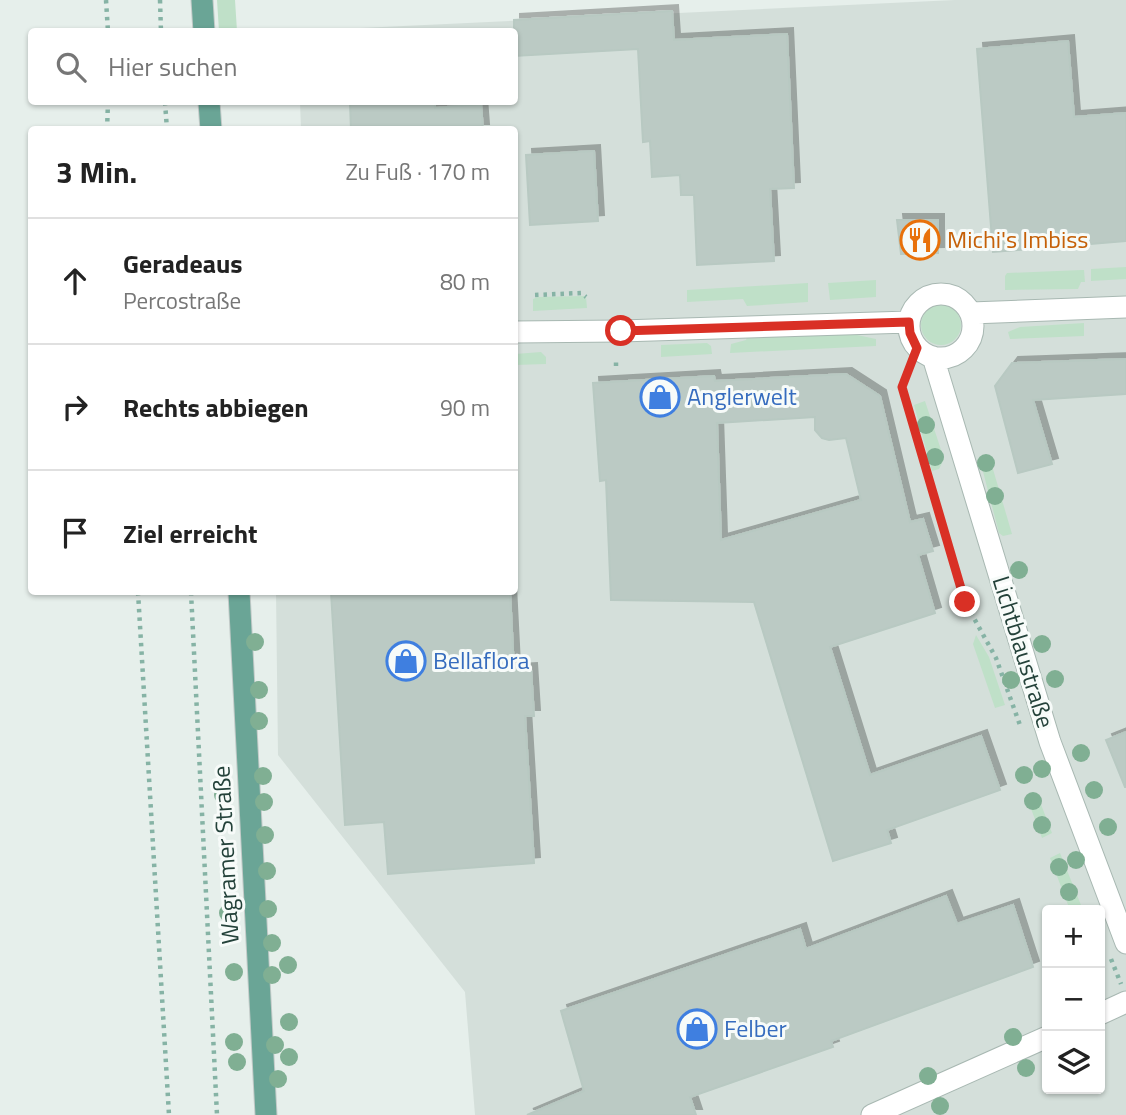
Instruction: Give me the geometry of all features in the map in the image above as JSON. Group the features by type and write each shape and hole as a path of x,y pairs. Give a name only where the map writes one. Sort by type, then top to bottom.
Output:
{"main road":[{"path":"202,0 204,28"},
{"path":"209,105 211,126"},
{"name":"Wagramer Straße","path":"239,595 266,1115"}],"street":[{"path":"937,294 955,297 971,313 971,338 963,350 947,358 925,352 910,333 909,322 916,306 924,299 937,294"},
{"path":"971,313 1126,307"},
{"path":"518,332 909,322"},
{"name":"Lichtblaustraße","path":"925,352 1049,742 1126,943"},
{"path":"1105,1012 1126,1002"},
{"path":"872,1115 1042,1039"}],"path":[{"path":"106,0 108,28"},
{"path":"160,0 161,28"},
{"path":"107,126 108,105"},
{"path":"165,105 167,126"},
{"path":"535,295 581,293 586,298"},
{"path":"925,352 902,387 965,602 996,658 1025,740"},
{"path":"616,358 616,366"},
{"path":"138,595 169,1115"},
{"path":"191,595 217,1115"}],"shaded area":[{"path":"955,0 1126,0 1126,1115 475,1115 465,992 278,755 276,595 518,595 518,126 301,126 300,105 518,105 518,28 361,28"}],"green space":[{"path":"217,0 235,0 237,28 219,28"},
{"path":"1126,267 1126,279 1091,281 1091,269"},
{"path":"1084,270 1085,282 1081,282 1078,289 1005,290 1007,273"},
{"path":"876,280 876,297 830,300 828,283"},
{"path":"808,283 808,302 747,306 743,299 687,302 687,290"},
{"path":"584,296 587,308 533,311 533,299 538,297"},
{"path":"941,305 949,306 955,311 960,317 960,333 955,339 949,344 941,345 933,344 927,339 922,333 921,325 922,317 927,311 933,306"},
{"path":"1084,323 1084,336 1010,339 1008,332 1020,327"},
{"path":"748,334 857,335 876,339 876,346 730,353 731,344 746,340"},
{"path":"707,343 711,346 712,354 661,357 661,345"},
{"path":"541,352 546,357 546,364 518,365 518,354"},
{"path":"925,401 944,459 939,469 932,471 914,405"},
{"path":"985,456 990,459 1012,534 1003,536 999,533 980,460"},
{"path":"976,635 989,657 1005,705 995,708 973,644"},
{"path":"1037,794 1052,833 1042,838 1027,798"},
{"path":"1060,853 1081,905 1068,905 1050,858"}],"building":[{"path":"672,11 674,40 787,34 794,188 770,189 774,261 697,265 694,195 681,195 680,175 652,177 650,141 643,142 638,49 518,56 518,28 514,28 514,20"},
{"path":"1068,41 1074,117 1126,113 1126,241 993,252 977,49"},
{"path":"350,105 435,105 435,108 481,105 483,126 351,126"},
{"path":"594,151 598,221 530,225 526,155"},
{"path":"897,220 938,220 938,253 901,254"},
{"path":"1126,359 1126,394 1033,400 1052,464 1018,473 995,386 1012,363"},
{"path":"846,374 880,396 910,522 923,519 933,551 918,555 935,613 830,647 870,775 981,736 1000,790 887,830 891,843 833,861 754,602 611,600 606,480 600,481 593,383 714,376 715,381","holes":["815,417 815,430 822,438 829,440 846,438 861,500 721,540 717,423"]},
{"path":"331,595 510,595 514,670 531,669 534,716 525,716 534,863 388,874 384,822 345,825"},
{"path":"1126,732 1126,787 1125,787 1106,740"},
{"name":"Felber","path":"946,896 957,924 1013,905 1033,967 831,1041 833,1047 690,1097 696,1115 527,1115 584,1091 561,1011 800,929 806,949"}],"place":[{"name":"Michi's Imbiss","path":"920,240"},
{"name":"Anglerwelt","path":"660,397"},
{"name":"Bellaflora","path":"406,661"},
{"name":"Felber","path":"697,1029"}],"route":[{"path":"621,331 909,322 910,333 917,348 902,387 965,602"}]}
